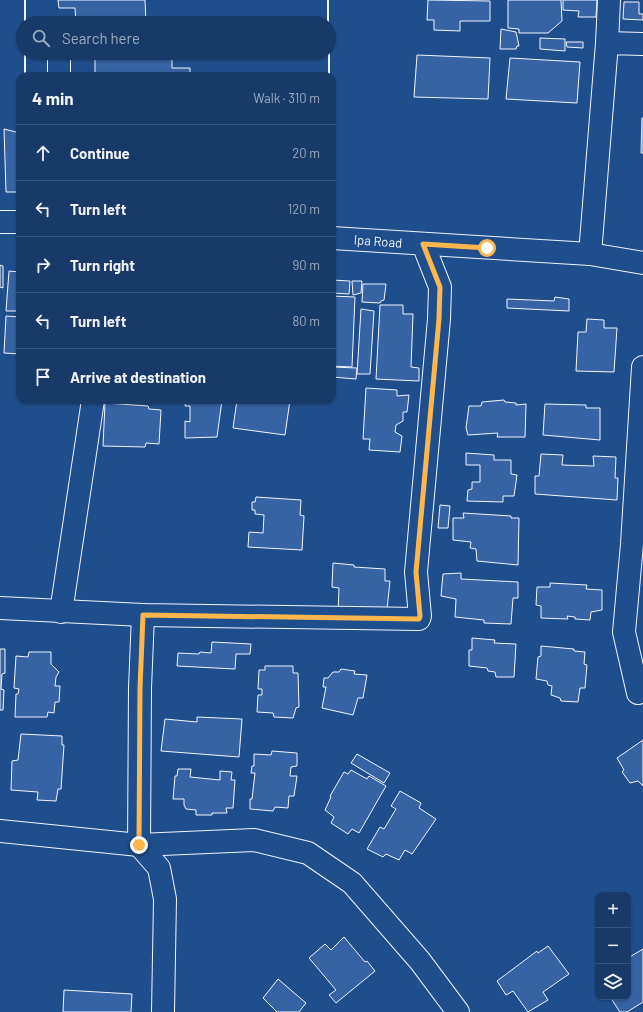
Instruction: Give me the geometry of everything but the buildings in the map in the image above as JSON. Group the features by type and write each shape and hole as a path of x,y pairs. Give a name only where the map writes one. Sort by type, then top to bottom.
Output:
{"street":[{"path":"590,254 607,43 609,0"},
{"path":"607,43 643,44"},
{"path":"59,60 59,72"},
{"path":"0,222 16,222"},
{"name":"Ipa Road","path":"336,238 590,254 643,263"},
{"path":"0,608 143,615 419,619 416,572 439,319 440,287 423,244"},
{"path":"638,693 624,632 632,544 643,367"},
{"path":"61,612 91,404"},
{"path":"143,615 140,688 139,845 159,868 165,899 163,1012"},
{"path":"0,831 139,845 254,840 308,853 352,883 420,961 458,1012"}],"wall":[{"path":"25,0 25,16"},
{"path":"328,0 328,16"},
{"path":"25,60 25,72"},
{"path":"329,60 329,72"}],"route":[{"path":"139,845 140,688 143,615 419,619 416,572 439,319 440,287 423,244 487,248"}]}
